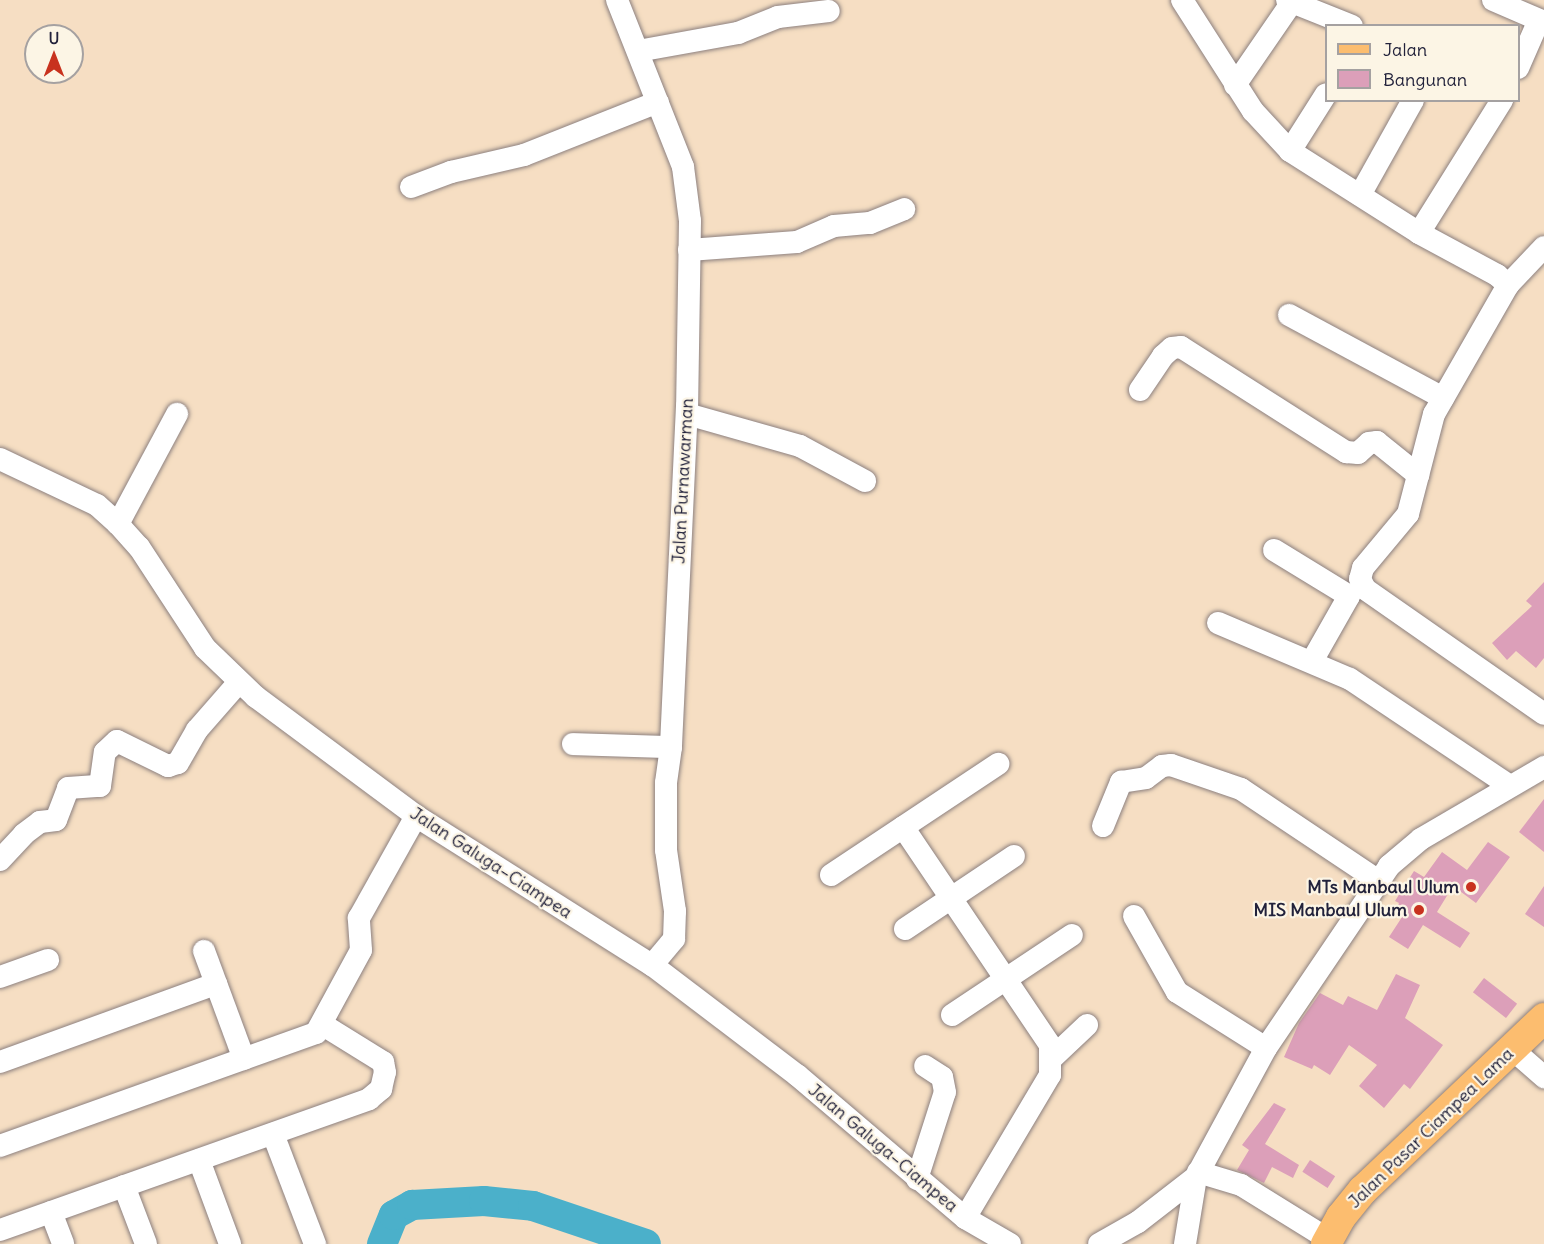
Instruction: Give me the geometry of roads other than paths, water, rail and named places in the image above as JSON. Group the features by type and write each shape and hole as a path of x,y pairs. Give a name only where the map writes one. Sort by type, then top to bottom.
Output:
{"main road":[{"name":"Jalan Pasar Ciampea Lama","path":"1327,1241 1364,1190 1544,1018"}],"street":[{"name":"Jalan Purnawarman","path":"616,0 683,167 689,250 687,414 671,747 665,815 666,858 675,910 674,939 652,965"},
{"path":"1493,0 1542,21 1520,65"},
{"path":"1235,85 1290,1 1347,24"},
{"path":"1189,3 1235,85 1253,111 1290,151 1419,233 1497,275 1508,285"},
{"path":"638,51 738,33 778,17 830,11"},
{"path":"1290,151 1325,96"},
{"path":"411,187 451,172 524,155 658,102"},
{"path":"1360,195 1412,102"},
{"path":"1419,233 1501,102"},
{"path":"689,250 797,242 834,226 876,222 904,210"},
{"path":"1544,247 1508,285 1443,398 1425,438 1408,514 1364,568 1360,579 1365,589 1544,714"},
{"path":"1289,315 1443,398"},
{"path":"1140,390 1172,348 1181,347 1346,452 1358,453 1369,443 1377,442 1418,476"},
{"path":"118,524 177,414"},
{"path":"687,414 800,446 865,481"},
{"name":"Jalan Galuga–Ciampea","path":"0,459 97,506 118,524 140,547 205,648 240,682 416,816 652,965 797,1075 916,1179 965,1218 1010,1244"},
{"path":"1274,550 1350,597 1312,661"},
{"path":"1218,623 1350,679 1510,786"},
{"path":"0,860 24,834 40,822 56,820 68,788 100,786 105,752 117,741 168,766 178,763 196,730 240,682"},
{"path":"573,744 671,747"},
{"path":"831,875 998,764"},
{"path":"1103,826 1121,782 1146,778 1162,765 1171,765 1241,789 1377,880"},
{"path":"1185,1244 1197,1174 1266,1048 1377,880 1421,839 1544,767"},
{"path":"0,1146 316,1034 323,1025 361,950 359,918 416,816"},
{"path":"903,827 1050,1044 1050,1075 965,1218"},
{"path":"905,929 1014,856"},
{"path":"1134,916 1178,992 1266,1048"},
{"path":"952,1015 1072,935"},
{"path":"204,951 244,1059"},
{"path":"0,977 48,960"},
{"path":"0,1062 216,984"},
{"path":"0,1230 369,1099 381,1089 385,1072 383,1062 323,1025"},
{"path":"1050,1060 1087,1025"},
{"path":"1512,1049 1544,1077"},
{"path":"916,1179 945,1092 942,1077 925,1066"},
{"path":"273,1134 315,1244"},
{"path":"199,1160 230,1244"},
{"path":"1197,1174 1241,1185 1327,1241"},
{"path":"1099,1244 1138,1222 1197,1174"},
{"path":"124,1186 146,1244"},
{"path":"51,1212 63,1244"}],"waterway":[{"path":"382,1244 394,1215 412,1205 484,1201 533,1206 646,1244"}],"place":[{"name":"MTs Manbaul Ulum","path":"1471,887"},
{"name":"MIS Manbaul Ulum","path":"1419,910"}]}
